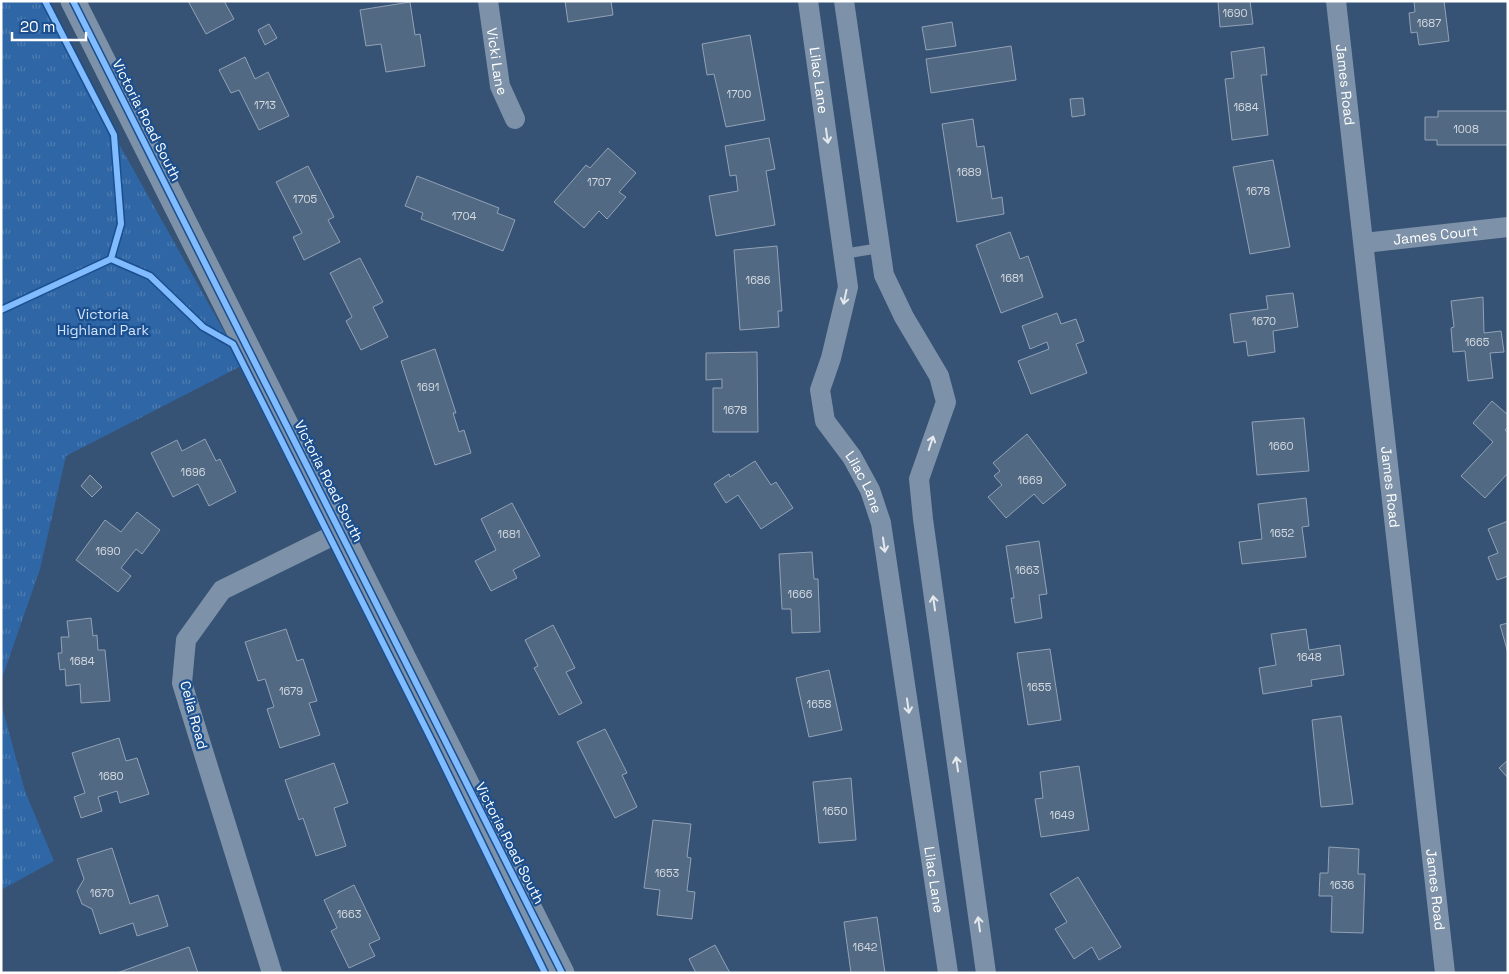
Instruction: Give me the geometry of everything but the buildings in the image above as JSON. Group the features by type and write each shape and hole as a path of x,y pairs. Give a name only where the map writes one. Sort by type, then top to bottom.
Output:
{"street":[{"name":"Victoria Road South","path":"73,1 562,973"},
{"name":"Vicki Lane","path":"488,1 500,86 515,119"},
{"name":"Lilac Lane","path":"808,1 848,286 820,390 825,421 857,465 870,490 881,523 948,973"},
{"path":"844,1 884,274 904,316 939,376 946,402 919,479 986,973"},
{"name":"James Road","path":"1336,1 1445,973"},
{"name":"James Court","path":"1364,243 1508,227"},
{"name":"Celia Road","path":"272,973 182,683 186,640 222,590 340,532"}],"lane":[{"path":"843,254 880,248"}],"green space":[{"name":"Victoria Highland Park","path":"1,1 45,1 114,135 243,365 66,456 40,569 1,681"},
{"path":"1,703 25,791 54,861 1,890"}],"cycle path":[{"path":"45,1 114,135 121,224 111,259 150,276 203,327 233,344 433,743 545,973"},
{"path":"73,1 562,973"},
{"path":"1,310 111,259"}]}
